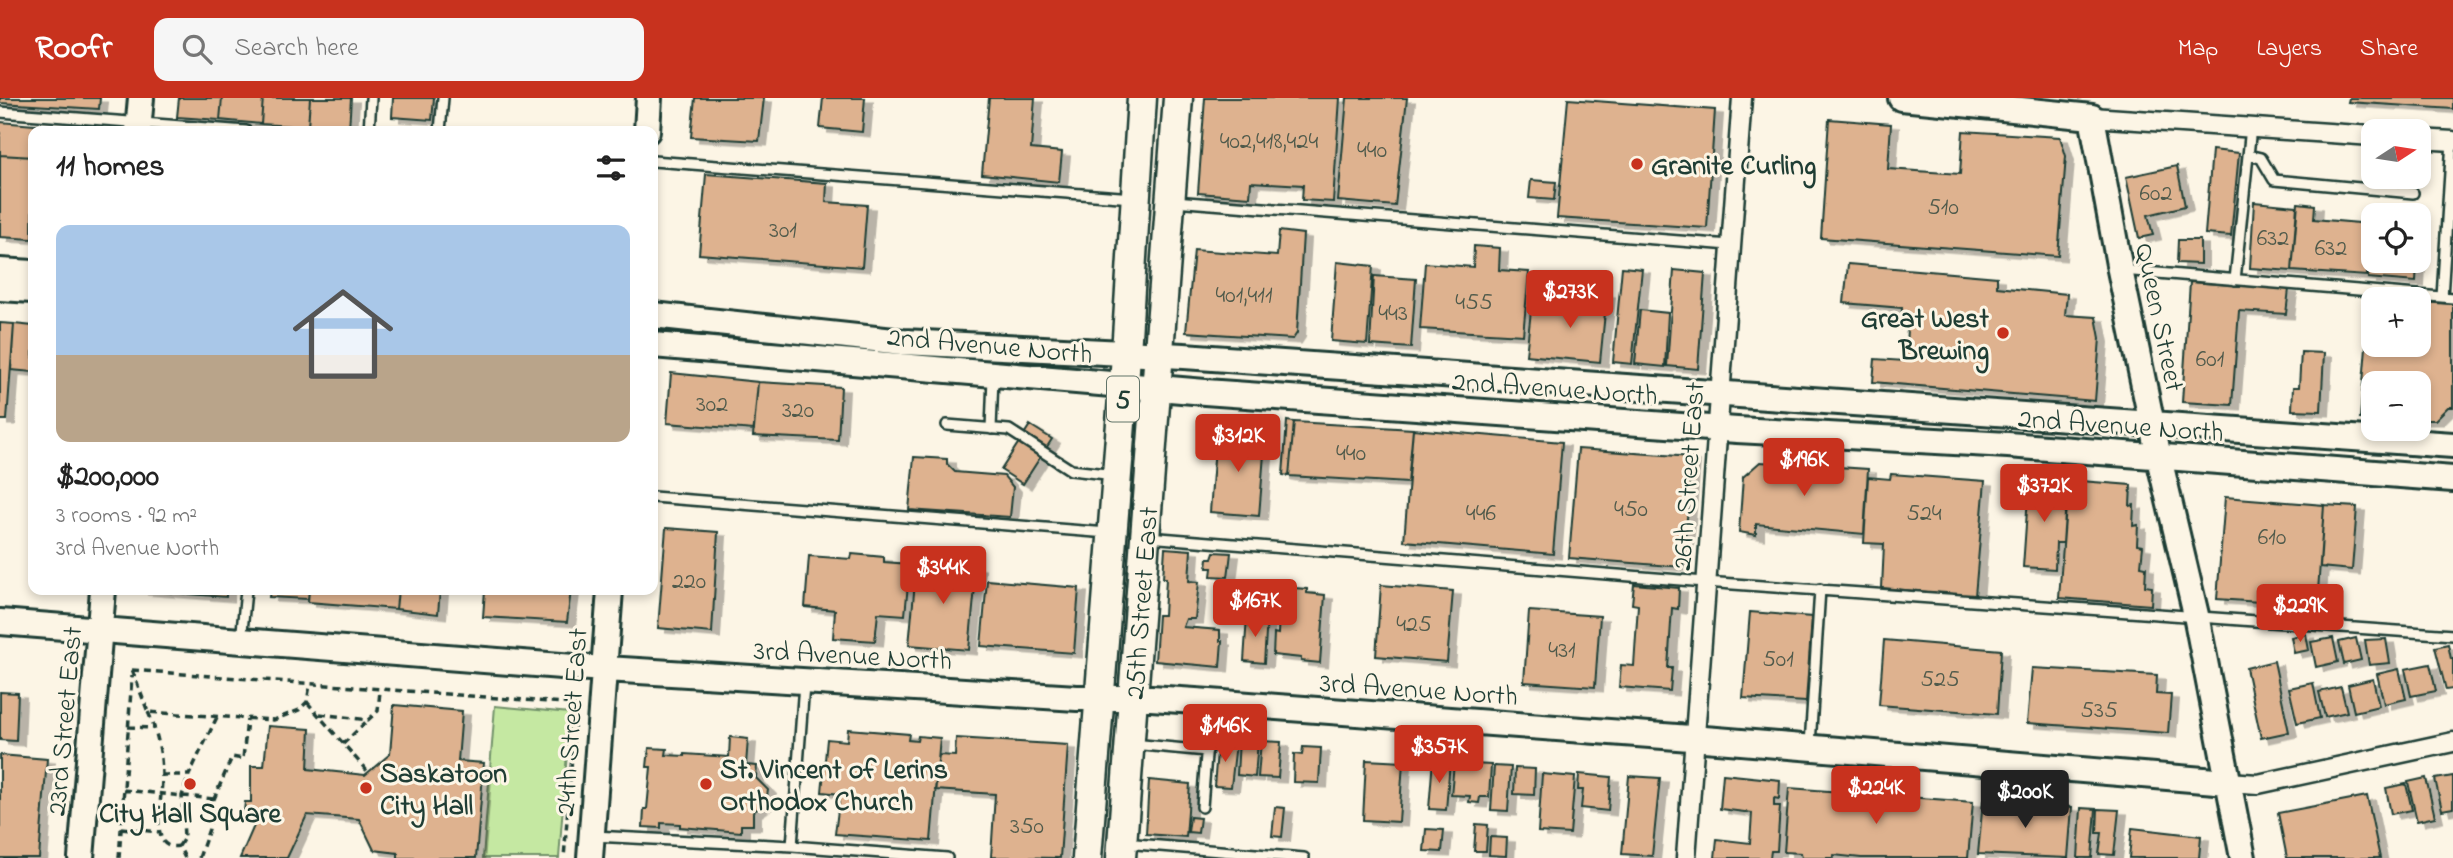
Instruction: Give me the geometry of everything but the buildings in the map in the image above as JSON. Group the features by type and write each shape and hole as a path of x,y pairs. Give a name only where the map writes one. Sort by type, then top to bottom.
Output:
{"main road":[{"path":"138,126 141,98"},
{"path":"647,126 649,98"},
{"name":"25th Street East","path":"1087,858 1124,385 1142,98"},
{"name":"25th Street East","path":"1122,851 1178,98"},
{"path":"1901,98 2034,105 2092,117"},
{"name":"Queen Street","path":"2092,117 2120,270 2159,458 2196,615 2243,858"},
{"path":"0,271 28,273"},
{"path":"0,288 28,290"},
{"name":"2nd Avenue North","path":"658,316 902,342 1159,355 2453,445"},
{"name":"2nd Avenue North","path":"658,345 1124,385 1717,428 2008,445 2453,479"},
{"name":"23rd Street East","path":"81,858 103,595"},
{"name":"24th Street East","path":"590,847 611,595"},
{"name":"3rd Avenue North","path":"0,622 805,682 1100,699 1210,702 1810,747 2228,782"}],"street":[{"name":"26th Street East","path":"1686,858 1742,98"},
{"path":"2092,117 2361,135"},
{"path":"2431,140 2452,141"},
{"name":"3rd Avenue North","path":"2228,782 2258,784 2453,742"}],"lane":[{"path":"369,126 371,98"},
{"path":"440,126 443,98"},
{"path":"0,112 129,126"},
{"path":"2235,280 2251,127"},
{"path":"2442,297 2452,141"},
{"path":"2248,155 2261,158 2274,180 2413,193"},
{"path":"658,161 1136,198"},
{"path":"1172,201 1730,245"},
{"path":"2120,270 2453,298"},
{"path":"991,429 993,375"},
{"path":"947,425 1009,430 1071,470 1117,475"},
{"path":"658,497 1112,534"},
{"path":"1146,537 1705,582 2453,635"},
{"path":"1810,747 1820,589"},
{"path":"241,642 246,595"},
{"path":"792,846 805,682"},
{"path":"1202,807 1210,702"},
{"path":"1130,744 1207,751"},
{"path":"590,847 792,846 841,854 947,858"},
{"path":"1122,851 1304,858"}],"path":[{"path":"132,670 576,704 564,858"},
{"path":"132,670 155,728 162,775 159,832 165,845 170,848 179,846 184,838 182,796 189,775 217,717"},
{"path":"118,858 132,670"},
{"path":"148,712 274,720 299,710 307,702 310,685"},
{"path":"343,744 378,711 380,690"},
{"path":"307,702 368,772"},
{"path":"318,714 368,720"},
{"path":"199,858 209,830 214,799 232,757 243,759 247,719"},
{"path":"128,727 155,728"},
{"path":"162,775 189,775"},
{"path":"123,790 214,799"},
{"path":"121,828 159,832"},
{"path":"179,846 185,858"}],"green space":[{"path":"495,706 570,713 559,858 483,858"}],"place":[{"name":"Granite Curling","path":"1637,164"},
{"name":"Great West Brewing","path":"2003,333"},
{"name":"City Hall Square","path":"190,784"},
{"name":"St. Vincent of Lerins Orthodox Church","path":"706,784"},
{"name":"Saskatoon City Hall","path":"366,788"}]}
